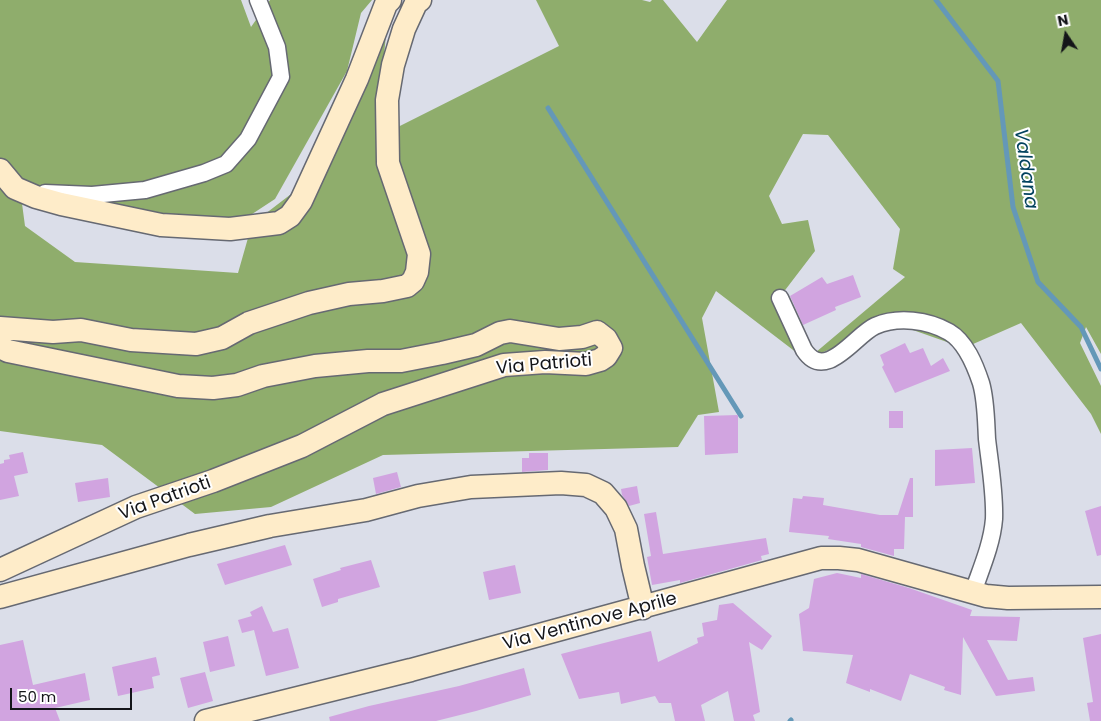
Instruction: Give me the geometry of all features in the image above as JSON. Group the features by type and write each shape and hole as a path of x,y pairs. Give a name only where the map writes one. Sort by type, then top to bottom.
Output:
{"street":[{"path":"36,197 46,193 92,195 145,190 226,164 248,139 281,77 277,47 258,0"},
{"path":"0,170 15,188 36,197 161,225 230,229 279,223 290,216 301,201 357,80 386,4 390,0"},
{"path":"0,328 53,332 81,330 131,340 196,344 222,338 249,323 309,303 349,294 397,289 407,286 413,281 417,272 419,254 388,163 387,100 393,65 404,29 416,3 420,0"},
{"path":"780,298 804,350 814,360 822,361 838,357 866,331 874,326 893,320 916,321 949,332 957,338 968,353 981,383 994,506 992,531 973,592"},
{"name":"Via Patrioti","path":"0,347 178,386 213,388 315,366 368,361 401,361 476,345 500,333 510,331 559,339 597,332 606,339 611,348 606,356 600,360 586,364 545,362 504,365 383,404 302,446 213,481 136,507 0,570"},
{"path":"0,597 189,545 270,526 366,510 418,496 471,487 562,484 586,485 603,494 616,508 626,528 643,608"},
{"name":"Via Ventinove Aprile","path":"206,721 411,670 821,558 858,560 986,596 1008,598 1101,597"}],"green space":[{"path":"0,0 241,0 251,27 270,0 372,0 361,13 347,71 275,199 246,218 153,223 21,196 25,226 75,262 238,273 252,224 299,188 388,14 376,138 559,46 536,0 642,0 650,2 652,0 663,0 697,42 727,0 1101,0 1101,354 1086,327 1080,343 1101,386 1101,434 1091,414 1021,323 964,348 893,323 809,358 905,277 893,269 900,229 828,135 803,134 769,196 782,224 808,220 815,251 776,302 797,353 716,291 702,318 719,412 698,415 678,447 383,455 271,507 195,514 102,445 0,431"}],"building":[{"path":"853,275 861,297 835,307 836,310 803,325 790,296 822,277 827,284"},
{"path":"905,343 910,353 923,348 931,366 943,358 950,371 895,393 882,367 884,365 880,355"},
{"path":"889,411 903,411 903,428 889,428"},
{"path":"738,415 738,453 705,455 704,416"},
{"path":"972,448 975,483 935,486 935,450"},
{"path":"23,452 28,473 14,476 19,496 0,500 0,464 4,463 4,460 10,459 9,455"},
{"path":"529,453 548,453 548,470 522,472 522,458 529,458"},
{"path":"397,472 401,487 376,494 373,478"},
{"path":"108,478 110,497 78,502 75,483"},
{"path":"910,478 913,478 913,517 905,517 904,549 894,549 894,556 861,547 861,544 828,539 829,536 789,532 793,498 802,499 803,496 824,498 823,505 880,515 898,515"},
{"path":"637,486 640,503 629,506 622,495 621,489"},
{"path":"1101,506 1101,555 1097,556 1085,511"},
{"path":"656,512 663,554 766,538 769,554 761,556 762,560 680,583 680,580 652,585 647,557 651,556 644,514"},
{"path":"285,545 292,565 225,585 217,564"},
{"path":"371,560 380,587 338,599 338,602 322,607 313,579 341,570 340,568"},
{"path":"515,565 521,593 489,600 483,572"},
{"path":"837,573 861,578 861,574 909,588 972,610 970,616 1020,617 1017,641 987,640 1008,680 1033,677 1035,691 996,696 963,637 961,695 944,690 945,687 910,674 901,701 870,689 870,692 846,683 853,655 803,651 799,614 809,608 814,579"},
{"path":"733,603 772,636 762,650 749,642 760,712 753,715 755,721 734,721 728,691 701,705 705,721 675,721 671,703 659,703 655,696 621,704 619,692 579,699 561,654 651,631 658,662 698,643 697,638 704,636 702,623 717,620 719,605"},
{"path":"262,606 273,632 288,628 299,668 266,676 254,630 242,633 238,620 252,616 250,612"},
{"path":"1101,634 1101,721 1090,721 1087,703 1093,702 1083,638"},
{"path":"228,636 235,666 210,672 203,642"},
{"path":"23,640 33,685 85,673 90,700 55,708 60,721 0,721 0,645"},
{"path":"156,657 160,675 152,677 154,688 118,696 112,667"},
{"path":"524,668 531,695 476,711 436,721 330,721 329,717 369,706 459,686"},
{"path":"205,672 213,701 188,708 180,678"}],"waterway":[{"name":"Valdana","path":"936,0 998,81 1013,207 1038,282 1081,327 1101,369"},
{"path":"548,108 741,416"}]}
